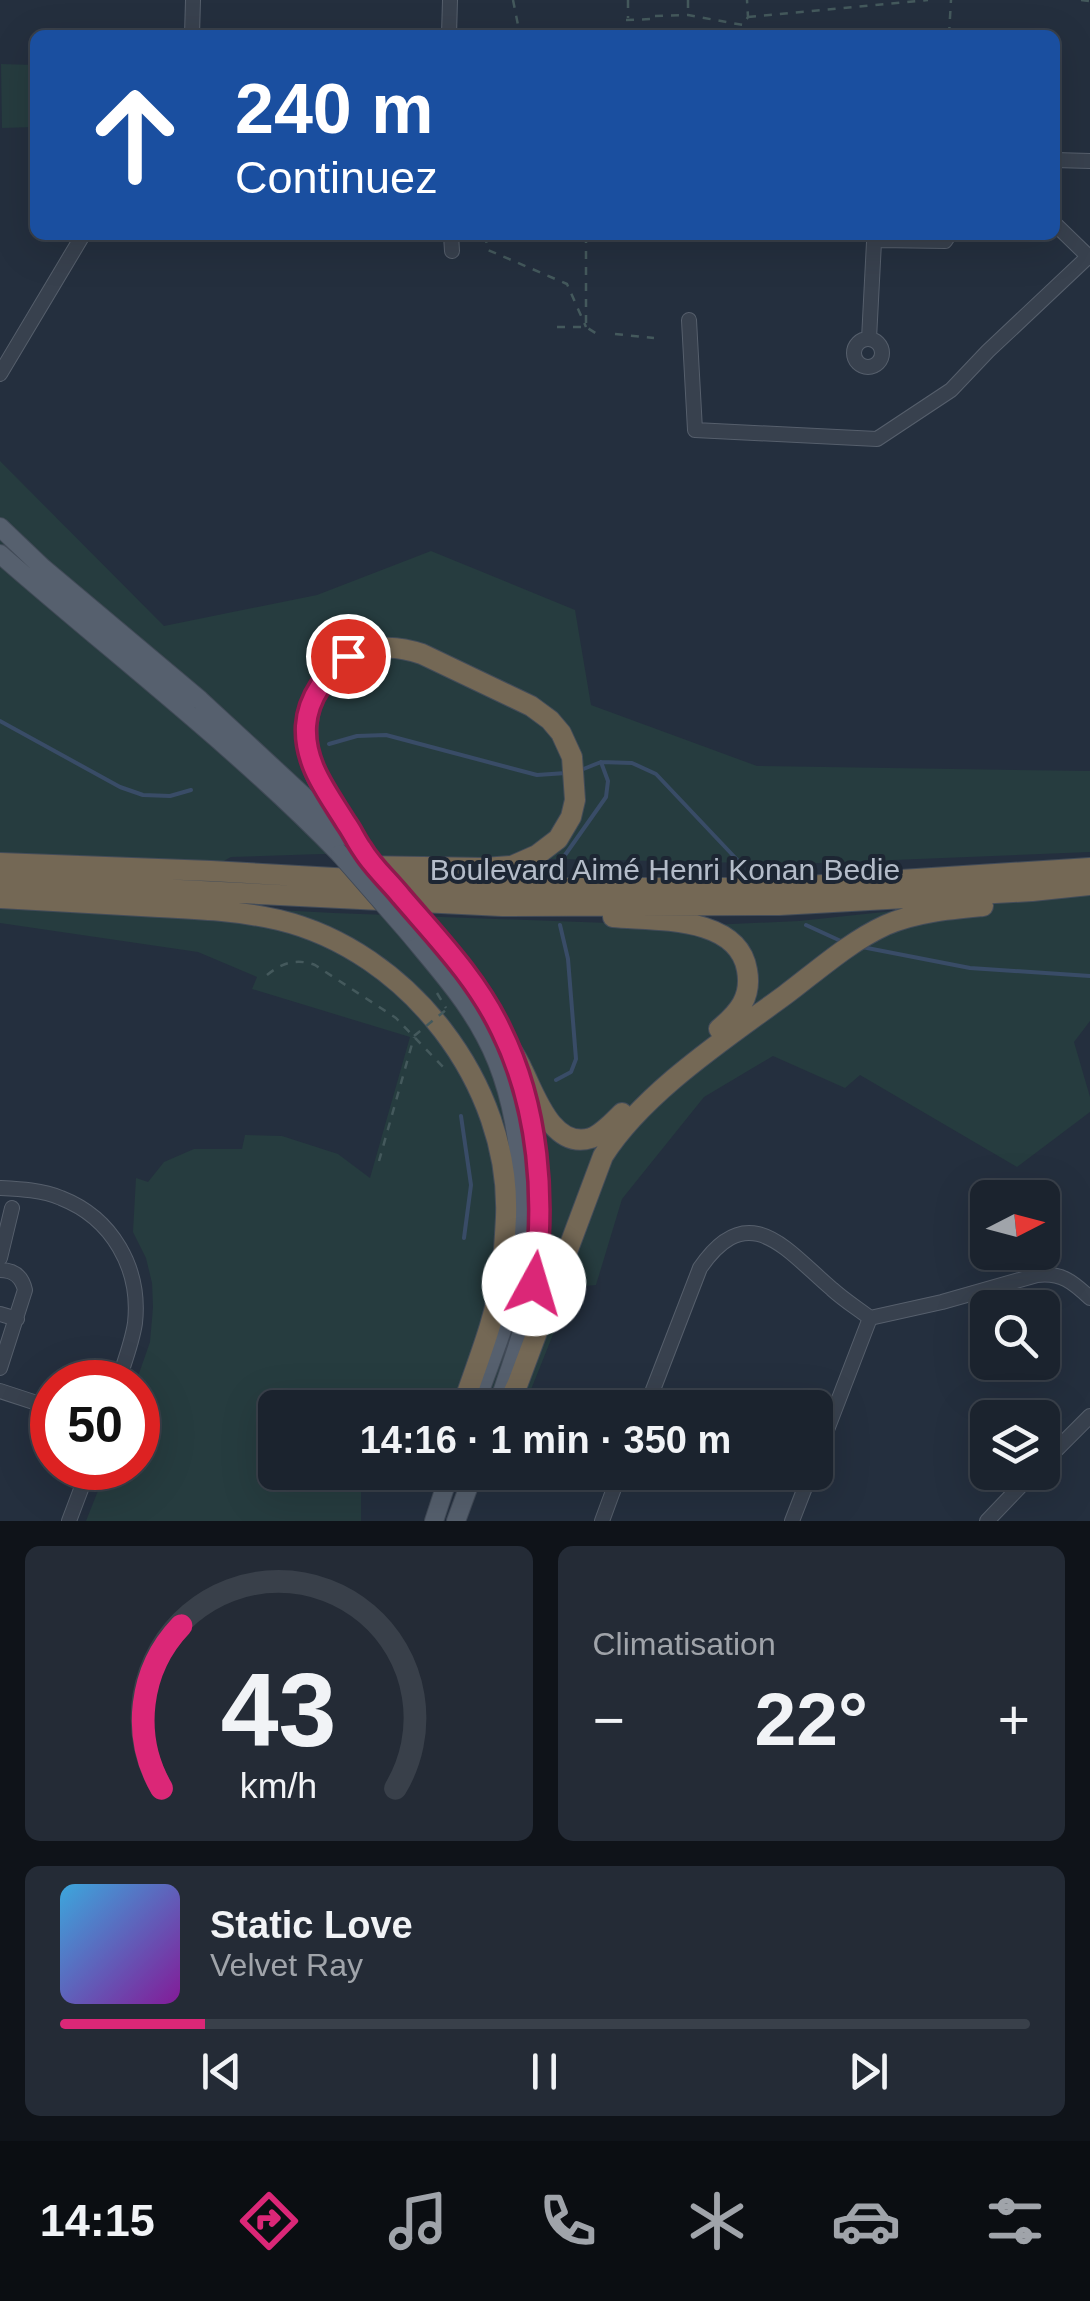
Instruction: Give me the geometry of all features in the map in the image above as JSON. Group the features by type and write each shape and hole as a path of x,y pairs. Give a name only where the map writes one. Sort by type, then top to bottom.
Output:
{"highway":[{"path":"211,871 238,864 512,866 537,855 558,839 571,817 576,800 575,772 561,732 531,706 422,654 385,646 348,656 319,686 306,724 313,768 320,784 363,851"},
{"name":"Boulevard Aimé Henri Konan Bedie","path":"0,863 514,888 734,889 815,903 1090,885"},
{"name":"Boulevard Aimé Henri Konan Bedie","path":"0,880 502,906 777,896 1090,868"},
{"path":"515,1390 603,1156 638,1111 708,1052 859,940 900,920 998,904 1032,891"},
{"path":"0,898 213,910 281,920 342,944 392,978 428,1012 475,1081 493,1124 501,1163 506,1212 501,1280 468,1390"},
{"path":"502,906 691,923 725,937 740,950 748,974 746,998 737,1013 596,1137 582,1140 556,1130 537,1103 507,1042"}],"main road":[{"path":"0,527 200,700 363,851 474,984 507,1042 524,1090 538,1179 540,1244 534,1284 503,1390"},
{"path":"0,554 304,818 408,932 455,989 488,1040 511,1110 519,1165 519,1247 514,1284 480,1390"},
{"path":"434,1521 444,1490"},
{"path":"456,1521 467,1490"}],"street":[{"path":"192,30 193,0"},
{"path":"449,30 450,0"},
{"path":"1060,160 1090,161"},
{"path":"689,320 694,430 877,439 951,390 1089,257 1060,229"},
{"path":"0,374 80,240"},
{"path":"452,240 452,252"},
{"path":"869,339 874,242 946,240"},
{"path":"0,1188 60,1197 102,1223 118,1243 128,1265 136,1311 126,1360"},
{"path":"0,1258 12,1208"},
{"path":"653,1390 700,1268 726,1238 744,1234 763,1235 780,1243 870,1318 1052,1273 1066,1277 1090,1298"},
{"path":"0,1270 18,1275 25,1290 0,1368"},
{"path":"0,1314 16,1319"},
{"path":"833,1414 870,1318"},
{"path":"0,1391 30,1401"},
{"path":"1060,1446 1090,1416"},
{"path":"69,1521 81,1490"},
{"path":"602,1521 613,1490"},
{"path":"792,1521 803,1490"},
{"path":"987,1521 1017,1490"}],"path":[{"path":"513,0 519,30"},
{"path":"628,0 627,20 688,15 743,24 748,18 747,0"},
{"path":"688,0 688,15"},
{"path":"748,18 928,0"},
{"path":"949,30 951,0"},
{"path":"1080,0 1090,1"},
{"path":"487,240 488,250 568,284 586,327 596,334"},
{"path":"586,240 586,327"},
{"path":"557,327 586,327"},
{"path":"615,334 654,338"},
{"path":"266,975 292,961 315,965 396,1018 443,1067 475,1081"},
{"path":"379,1160 414,1036 447,1009"}],"green space":[{"path":"1,64 30,65 30,127 2,128"},
{"path":"0,461 164,626 317,595 431,551 575,610 591,705 757,766 1090,771 1090,852 794,864 322,854 231,857 218,864 0,856"},
{"path":"1090,890 1090,1021 1074,1042 1090,1097 1090,1112 1017,1167 860,1075 845,1088 773,1056 704,1097 622,1199 596,1285 572,1287 531,1390 258,1390 258,1490 361,1490 361,1521 86,1521 98,1490 160,1490 160,1360 144,1360 150,1342 152,1283 146,1258 133,1232 136,1178 148,1182 164,1162 194,1149 242,1149 245,1135 282,1136 338,1154 370,1178 410,1037 252,989 257,977 198,952 0,923 0,895 689,926 799,921"}],"waterway":[{"path":"0,721 120,787 143,795 170,796 191,790"},
{"path":"329,744 357,736 386,735 537,775 566,773"},
{"path":"581,770 601,762 632,763 656,774 743,866"},
{"path":"558,865 606,797 608,781 601,762"},
{"path":"556,1080 571,1072 576,1059 568,959 560,925"},
{"path":"806,925 843,942"},
{"path":"862,947 970,968 1090,976"},
{"path":"461,1116 471,1185 464,1238"}],"route":[{"path":"348,656 319,686 311,704 306,724 313,768 363,851 474,984 507,1042 524,1090 537,1166 540,1244 534,1284"}]}
